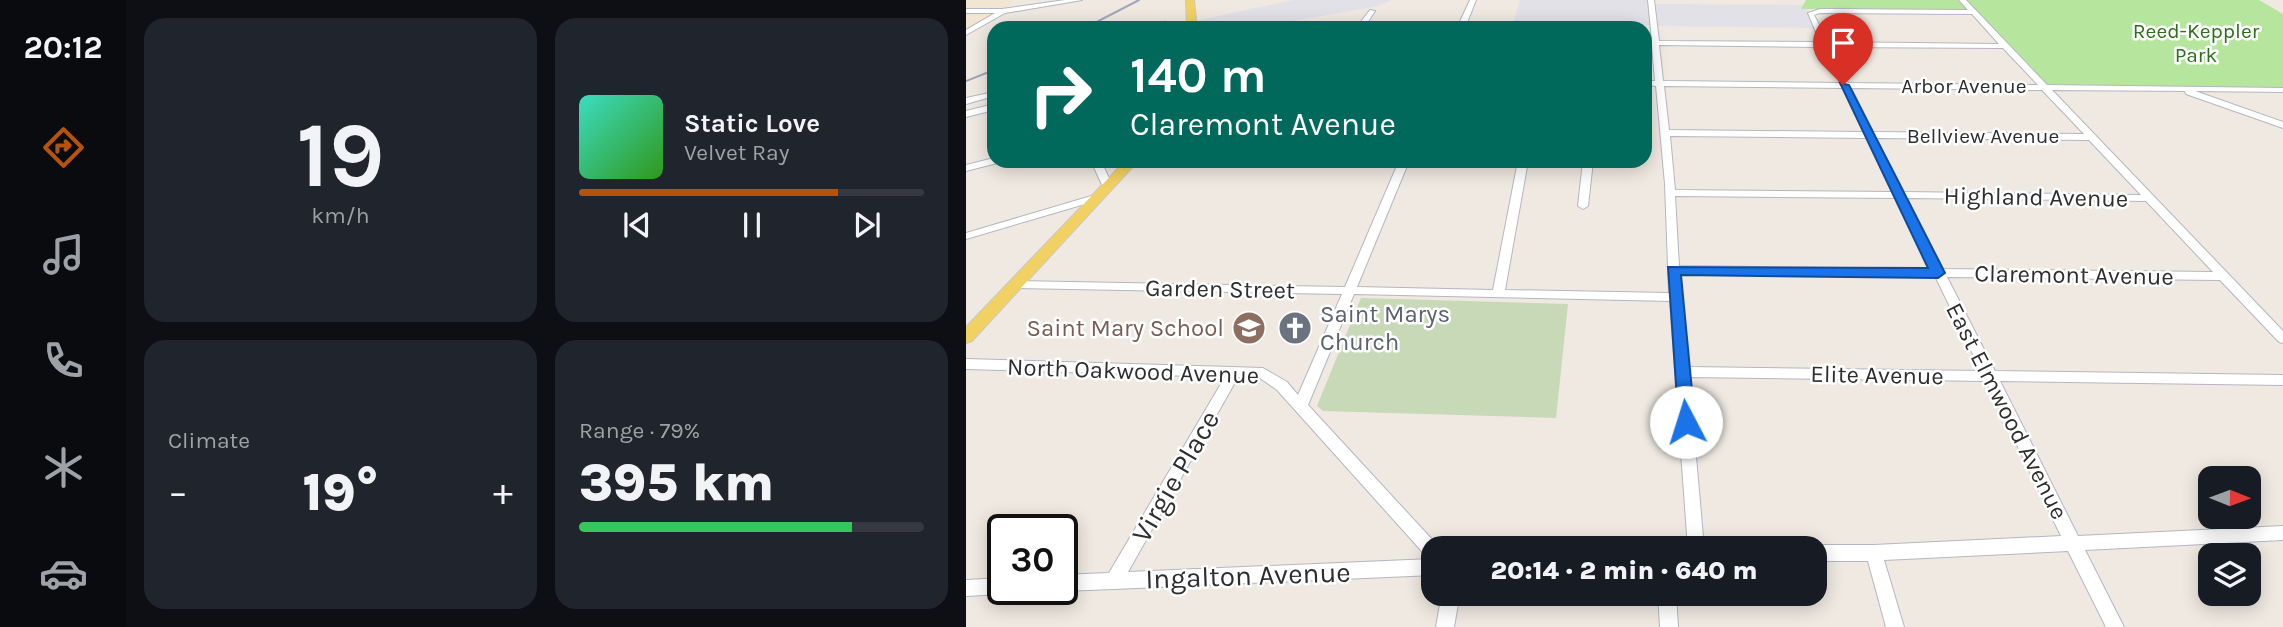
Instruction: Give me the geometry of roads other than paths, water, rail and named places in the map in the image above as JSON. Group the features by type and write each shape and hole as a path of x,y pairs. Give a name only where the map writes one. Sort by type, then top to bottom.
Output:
{"main road":[{"path":"1190,0 1192,21"},
{"path":"966,337 1125,168"}],"street":[{"path":"966,11 1002,11 1047,2 1079,0"},
{"path":"1464,21 1473,0"},
{"path":"1651,0 1651,21"},
{"path":"1962,0 2283,339"},
{"path":"966,33 1002,11"},
{"path":"1365,21 1373,11"},
{"name":"East Elmwood Avenue","path":"1973,12 1813,12 1810,15 2115,627"},
{"path":"1652,43 2006,46"},
{"path":"1652,47 1661,83 1671,193 1673,270 1695,536"},
{"name":"Arbor Avenue","path":"1652,83 2283,90"},
{"path":"2183,89 2283,125"},
{"path":"966,101 987,96"},
{"path":"966,114 987,109"},
{"name":"Bellview Avenue","path":"1665,133 2091,137"},
{"path":"966,169 987,163"},
{"path":"966,236 1103,192 1098,168"},
{"path":"1300,407 1401,168"},
{"path":"1498,293 1522,168"},
{"path":"1583,206 1587,168"},
{"name":"Highland Avenue","path":"1671,193 2149,198"},
{"name":"Claremont Avenue","path":"1673,270 2223,276"},
{"name":"Garden Street","path":"1016,284 1675,297"},
{"name":"North Oakwood Avenue","path":"966,365 1263,373 1282,386 1421,539"},
{"name":"Virgie Place","path":"1114,581 1235,371"},
{"name":"Elite Avenue","path":"1681,372 2283,380"},
{"path":"1827,552 1874,553 2283,533"},
{"path":"1874,553 1895,627"},
{"name":"Ingalton Avenue","path":"1078,582 1421,568"},
{"path":"966,588 987,587"},
{"path":"1445,627 1449,606"},
{"path":"1668,606 1669,627"}],"railway":[{"path":"1098,21 1139,0"},
{"path":"966,81 987,73"}],"place":[{"name":"Saint Mary School","path":"1249,328"},
{"name":"Saint Marys Church","path":"1295,328"}],"park label":[{"name":"Reed-Keppler Park","path":"2196,43"}]}
